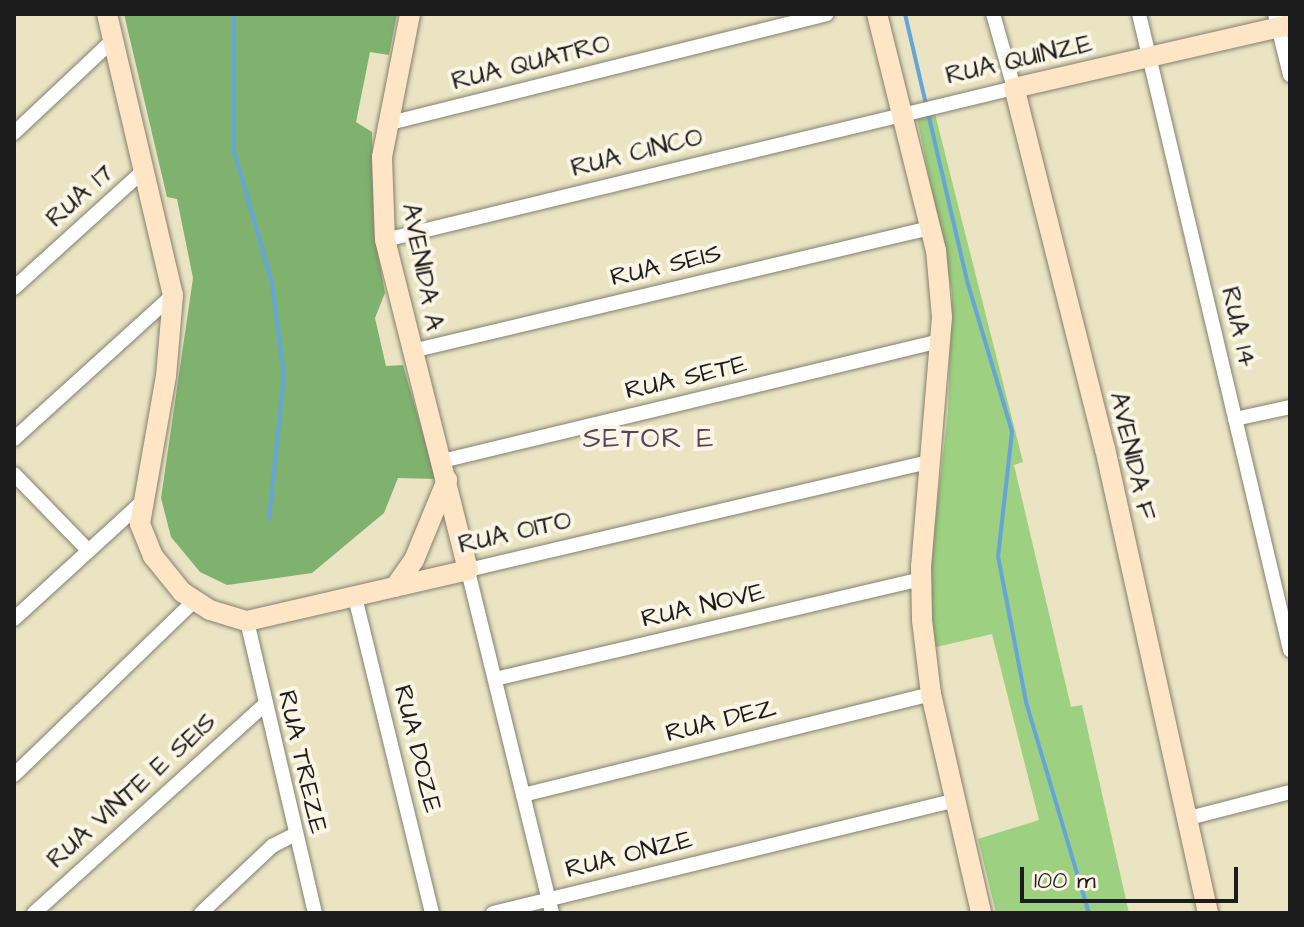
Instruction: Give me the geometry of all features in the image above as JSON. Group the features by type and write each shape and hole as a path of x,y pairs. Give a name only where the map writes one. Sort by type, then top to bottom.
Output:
{"street":[{"path":"107,14 111,42 173,295 153,458 141,503 144,537 163,571 194,601 247,621"},
{"name":"AVENIDA A","path":"410,14 386,124 380,180 385,240 468,570"},
{"name":"RUA QUATRO","path":"386,124 826,14"},
{"path":"877,14 909,111 930,228 940,341 921,579 931,694 977,912"},
{"name":"AVENIDA F","path":"993,14 1014,88 1189,818 1208,913"},
{"name":"RUA 14","path":"1139,14 1290,650"},
{"path":"1281,22 1290,75"},
{"name":"RUA QUINZE","path":"909,111 1150,57 1281,22"},
{"path":"14,133 111,42"},
{"name":"RUA CINCO","path":"385,240 909,111"},
{"name":"RUA 17","path":"14,288 143,171"},
{"name":"RUA SEIS","path":"412,351 930,228"},
{"path":"14,439 173,295"},
{"name":"RUA SETE","path":"444,470 940,341"},
{"path":"1235,419 1290,407"},
{"name":"RUA OITO","path":"247,621 931,461"},
{"path":"395,587 414,560 444,470"},
{"path":"14,474 87,549"},
{"path":"14,619 87,549 141,503"},
{"name":"RUA ONZE","path":"468,570 550,906 955,800"},
{"name":"RUA NOVE","path":"495,679 921,579"},
{"name":"RUA DOZE","path":"355,597 432,913"},
{"path":"14,775 194,601"},
{"name":"RUA TREZE","path":"247,621 294,835 315,913"},
{"name":"RUA DEZ","path":"523,795 931,694"},
{"name":"RUA VINTE E SEIS","path":"34,913 264,705"},
{"path":"1189,818 1290,792"},
{"path":"201,913 272,846 294,835"},
{"path":"493,913 550,906"}],"green space":[{"path":"124,14 397,14 389,55 370,52 356,122 372,132 374,231 385,293 375,318 386,366 403,365 436,479 398,478 384,513 312,573 227,585 200,572 171,537 161,498 193,278 177,199 167,197"},
{"path":"935,114 1023,462 1014,465 1071,707 1082,705 1129,913 996,913 978,839 1039,820 992,634 932,648 929,578 948,411 952,292 917,117"}],"waterway":[{"path":"234,14 234,151 272,283 284,376 269,518"},
{"path":"905,14 968,284 1012,432 998,556 1026,702 1089,913"}],"district":[{"name":"SETOR E","path":"649,439"}]}
